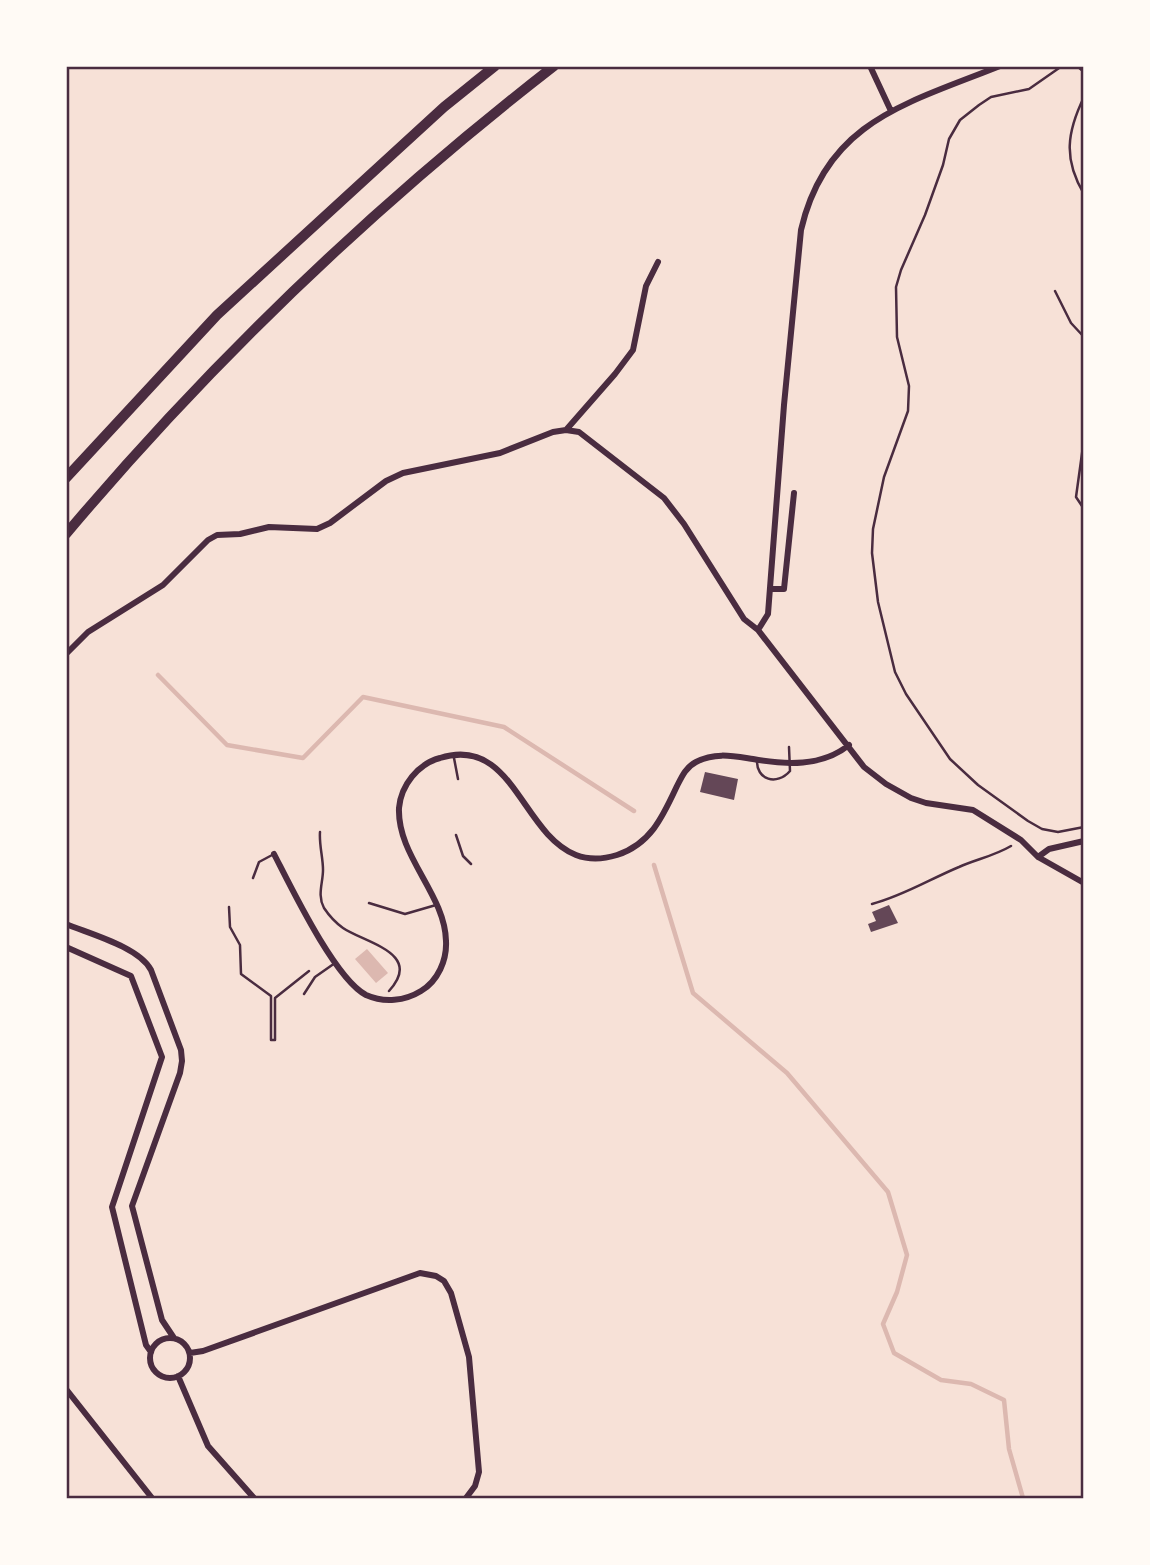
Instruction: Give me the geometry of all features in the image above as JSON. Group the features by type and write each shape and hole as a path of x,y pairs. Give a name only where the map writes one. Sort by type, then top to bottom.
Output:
{"highway":[{"path":"66,478 217,314 444,107 495,66"},
{"path":"66,534 212,372 341,247 474,129 554,66"}],"street":[{"path":"870,66 891,111"},
{"path":"758,630 768,614 799,244 807,202 829,163 856,133 891,111 1000,66"},
{"path":"566,430 633,349 646,285 658,262"},
{"path":"66,654 88,632 163,584 208,540 218,535 240,534 269,527 317,529 330,523 386,481 403,473 500,453 554,432 579,432 664,498 684,524 744,619 758,630 864,767 911,798 973,810 1021,840 1038,857 1083,883"},
{"path":"770,589 784,589 794,493"},
{"path":"274,854 299,905 351,983 366,995 386,1001 405,998 423,990 436,977 446,950 446,937 437,905 412,856 399,812 403,789 416,772 433,760 453,754 474,756 493,765 501,771 541,828 561,846 585,858 608,858 629,851 648,838 662,819 685,771 695,762 725,755 757,760 809,762 836,755 849,746"},
{"path":"1038,857 1049,849 1083,841"},
{"path":"66,925 134,953 144,960 151,970 183,1055 180,1073 132,1206 162,1320 174,1338"},
{"path":"66,947 131,976 162,1057 112,1207 146,1345 151,1352"},
{"path":"190,1353 203,1351 420,1273 436,1276 444,1281 451,1293 469,1357 479,1465 478,1480 466,1499"},
{"path":"174,1338 183,1342 190,1353 188,1367 177,1376 168,1377 155,1370 151,1362 151,1352 156,1343 174,1338"},
{"path":"177,1376 208,1446 254,1499"},
{"path":"66,1389 152,1499"}],"lane":[{"path":"757,760 759,772 771,780 786,776 790,771 789,747"},
{"path":"453,754 458,779"},
{"path":"456,835 458,846 471,864"},
{"path":"253,878 253,872 259,862 274,854"},
{"path":"369,903 405,914 437,905"},
{"path":"304,995 315,977 336,962"}],"path":[{"path":"1062,66 1029,89 991,97 960,120 949,139 943,165 896,287 897,337 909,386 908,411 884,477 873,529 872,553 878,602 895,672 906,694 950,759 978,785 1042,829 1058,832 1083,827"},
{"path":"1077,66 1083,70"},
{"path":"1083,97 1069,136 1069,155 1083,194"},
{"path":"1055,291 1071,323 1083,337"},
{"path":"1083,439 1076,497 1083,509"},
{"path":"320,832 323,869 321,899 324,908 341,927 384,948 399,964 398,981 390,989 386,1001"},
{"path":"872,904 894,898 961,866 993,856 1021,840"},
{"path":"229,907 230,928 240,945 241,974 271,996 271,1040 275,1040 275,999 331,954"}],"shaded area":[{"path":"367,949 388,973 376,983 355,959"}],"building":[{"path":"705,772 738,779 734,800 700,792"},
{"path":"889,905 898,923 871,932 868,924 876,921 872,912"}],"waterway":[{"path":"158,675 227,745 303,758 363,697 504,727 634,811"},
{"path":"654,865 693,993 787,1073 888,1192 907,1255 897,1292 883,1324 894,1353 941,1380 971,1384 1004,1400 1009,1449 1023,1498"}]}
